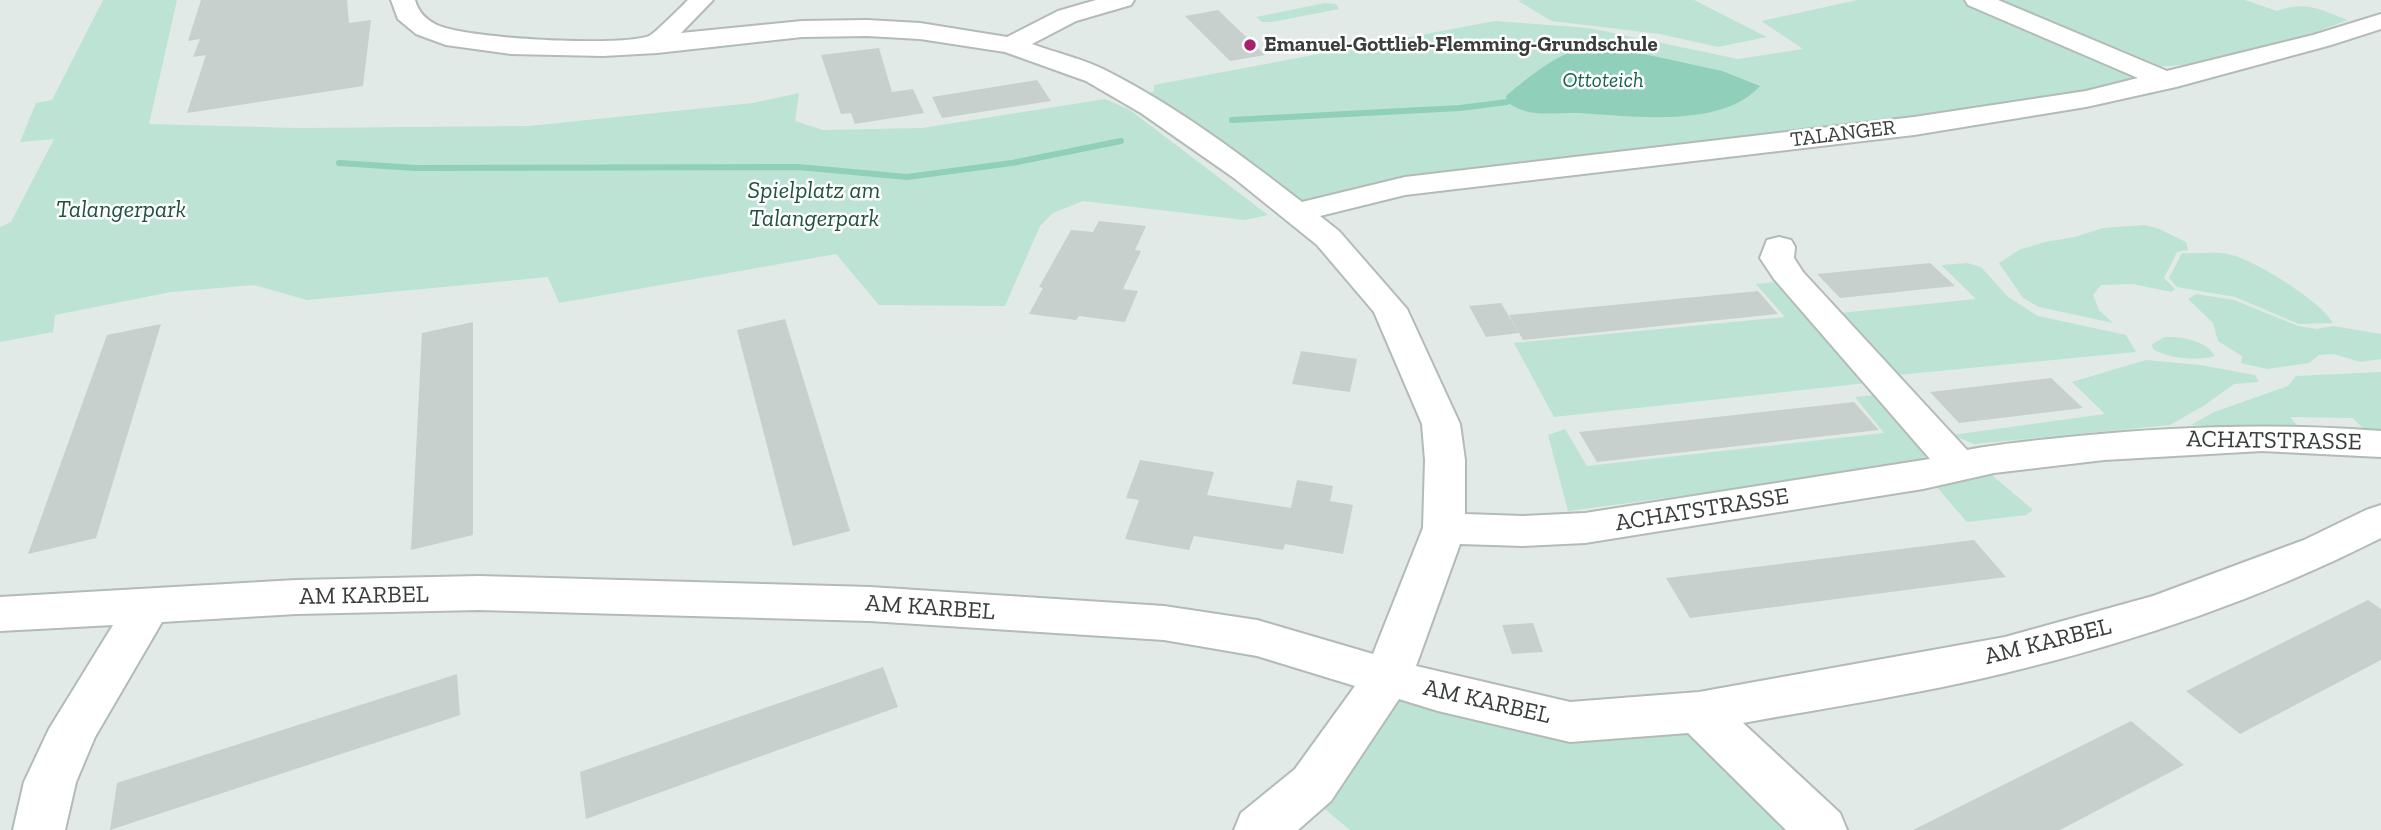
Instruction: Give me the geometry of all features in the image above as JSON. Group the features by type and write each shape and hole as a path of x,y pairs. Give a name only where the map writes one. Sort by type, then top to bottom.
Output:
{"street":[{"path":"403,0 407,14 419,25 446,37 511,46 551,48 657,44 802,29 867,28 920,31 1010,45 1095,75 1151,107 1298,212 1328,238 1391,311 1441,424 1445,460 1444,528 1388,677 1313,785 1260,830"},
{"path":"657,44 663,35 689,15 701,0"},
{"path":"1010,45 1067,16 1122,0"},
{"path":"1977,0 2167,80"},
{"name":"TALANGER","path":"1298,212 1405,186 1939,122 2086,99 2322,40 2381,21"},
{"path":"1779,247 1777,258 1791,279 1957,464"},
{"name":"ACHATSTRASSE","path":"1444,528 1523,531 1585,528 1923,475 1957,464 2153,441 2223,437 2381,444"},
{"name":"AM KARBEL","path":"0,614 296,597 480,593 870,604 1164,623 1257,638 1438,692 1570,722 1699,712 2005,655 2144,617 2319,551 2381,520"},
{"path":"39,830 50,782 74,729 149,604"},
{"path":"1699,712 1821,830"}],"green space":[{"name":"Talangerpark","path":"103,0 177,0 149,124 299,128 529,126 753,103 799,93 795,121 823,130 922,128 1105,99 1130,110 1268,215 1245,220 1083,201 1053,213 1040,226 1005,306 879,305 836,254 559,303 548,277 307,300 254,285 171,292 55,315 53,332 0,342 0,227 11,222 54,139 20,142 36,103 52,100"},
{"path":"1694,0 1767,37 1718,47 1660,34 1552,21 1518,1"},
{"path":"1858,0 1965,0 2161,80 2082,97 1304,202 1145,95 1154,91 1154,85 1495,21 1589,28 1738,59 1803,49 1761,21"},
{"path":"1983,0 2245,0 2277,11 2305,6 2348,20 2300,38 2199,64 2153,67"},
{"path":"1325,3 1336,4 1339,9 1272,22 1262,22 1256,17"},
{"path":"2144,225 2186,242 2188,250 2177,252 2164,278 2175,289 2171,292 2133,284 2101,285 2093,295 2099,310 2113,323 2039,307 2023,298 1999,263 2019,250 2045,242 2075,237 2103,228"},
{"path":"2182,253 2225,254 2242,258 2287,283 2316,304 2333,323 2299,324 2235,297 2177,287 2169,278"},
{"path":"1967,263 1981,267 2008,297 2038,316 2126,335 2136,352 1897,375 1840,313 1976,299 1941,265"},
{"path":"1776,282 1867,383 1554,417 1514,343 1785,317 1756,284"},
{"path":"2196,294 2234,300 2298,326 2317,329 2333,326 2381,334 2381,359 2360,362 2334,354 2319,355 2309,363 2267,369 2241,363 2242,356 2218,341 2213,323 2188,299"},
{"path":"2165,337 2193,340 2215,356 2184,358 2153,349 2152,344"},
{"path":"2146,360 2200,365 2255,375 2259,382 2234,384 2170,425 1974,444 1952,435 2105,414 2072,382"},
{"path":"2381,372 2381,430 2365,430 2353,418 2290,417 2303,432 2191,425 2214,412 2288,386 2296,376"},
{"path":"1875,395 1924,452 1925,460 1913,465 1568,511 1548,435 1565,429 1587,466 1884,433 1855,397"},
{"path":"1986,470 2033,510 2026,515 1967,522 1935,485"},
{"path":"1409,696 1670,727 1699,734 1792,830 1350,830 1321,806 1387,703"}],"water":[{"name":"Ottoteich","path":"1589,46 1607,46 1722,71 1760,86 1743,100 1723,109 1674,117 1542,114 1524,111 1507,102 1506,96 1545,66"}],"building":[{"path":"201,0 347,0 349,23 371,20 363,86 187,113 206,55 193,57 200,39 188,41"},
{"path":"1218,10 1265,55 1230,61 1185,16"},
{"path":"879,48 892,92 913,89 924,113 855,124 851,113 841,114 821,55"},
{"path":"1037,80 1051,101 942,118 932,97"},
{"path":"1099,221 1146,226 1135,250 1141,251 1123,289 1138,291 1125,322 1079,316 1076,320 1029,314 1043,288 1039,287 1071,230 1093,232"},
{"path":"1930,263 1955,286 1840,298 1817,274"},
{"path":"1758,291 1778,314 1523,340 1509,315"},
{"path":"1501,303 1519,333 1486,337 1469,306"},
{"path":"785,319 850,531 793,546 737,330"},
{"path":"473,322 473,535 411,550 422,333"},
{"path":"161,324 96,538 28,554 107,335"},
{"path":"1301,351 1357,359 1350,392 1292,384"},
{"path":"2051,378 2083,408 1959,423 1930,392"},
{"path":"1854,402 1879,430 1597,462 1579,432"},
{"path":"1140,460 1214,472 1207,495 1291,508 1297,480 1333,486 1330,501 1353,505 1343,554 1285,544 1283,550 1194,536 1189,550 1125,539 1139,500 1126,498"},
{"path":"1974,540 2006,577 1690,618 1666,578"},
{"path":"2368,600 2381,609 2381,660 2240,734 2186,691"},
{"path":"1533,623 1543,652 1512,654 1502,625"},
{"path":"883,667 898,707 586,819 580,772"},
{"path":"457,674 460,715 110,830 117,783"},
{"path":"2131,721 2184,765 2060,830 1913,830"}],"waterway":[{"path":"1232,120 1460,108 1507,102"},
{"path":"339,163 416,168 798,167 907,177 1012,163 1121,141"}],"place":[{"name":"Emanuel-Gottlieb-Flemming-Grundschule","path":"1250,45"}],"park label":[{"name":"Spielplatz am Talangerpark","path":"814,205"}]}
